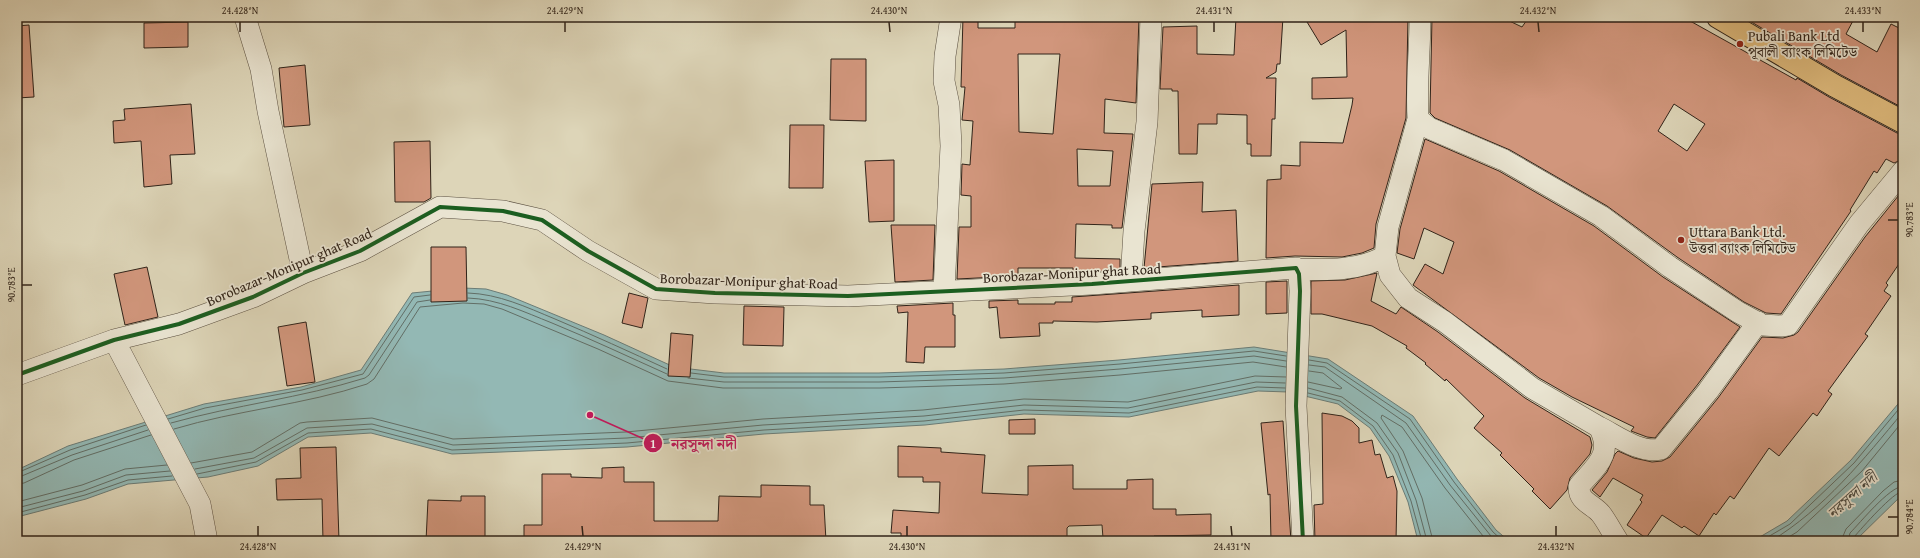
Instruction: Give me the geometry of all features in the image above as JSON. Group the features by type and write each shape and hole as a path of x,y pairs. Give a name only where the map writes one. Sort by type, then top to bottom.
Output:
{"main road":[{"path":"1718,17 1834,86 1903,122"}],"street":[{"path":"245,17 261,69 268,111 303,273"},
{"path":"944,291 951,146 949,105 944,81 945,56 951,17"},
{"path":"1131,282 1134,231 1147,122 1151,17"},
{"path":"1420,17 1420,59 1417,83 1418,119 1388,227 1385,256 1390,275 1408,298 1445,322 1532,388 1637,446 1652,451 1660,449 1708,391 1758,322"},
{"path":"1418,119 1429,128 1504,160 1601,216 1670,266 1738,312 1758,322 1772,326 1788,324 1859,224 1903,171"},
{"name":"Borobazar-Monipur ghat Road","path":"17,375 114,340 179,324 253,297 303,273 360,251 440,207 503,211 542,220 588,250 656,289 715,293 848,296 1131,282 1298,269 1335,269 1366,265 1385,256"},
{"path":"1298,269 1300,312 1296,406 1303,541"},
{"path":"114,340 200,504 207,541"},
{"path":"1599,426 1606,446 1604,456 1579,486 1579,492 1582,500 1600,513 1618,541"}],"water":[{"path":"463,288 486,289 507,295 604,335 674,367 724,373 879,373 1004,369 1254,347 1328,359 1413,416 1457,479 1496,530 1509,541 1418,541 1408,502 1389,456 1370,428 1338,404 1288,392 1258,391 1129,417 1024,414 925,425 764,434 627,447 452,454 371,433 308,437 258,466 208,477 128,484 86,499 17,517 17,470 68,446 204,404 301,387 361,370 412,293"},
{"name":"নরসুন্দা নদী","path":"1903,398 1903,494 1855,541 1753,541 1787,521 1851,460"}],"building":[{"path":"963,17 978,17 978,28 1015,28 1015,17 1139,17 1136,103 1105,99 1104,133 1133,134 1122,228 1112,228 1112,225 1076,224 1075,258 1120,259 1120,270 1073,273 1073,268 1018,268 1018,276 957,279 959,227 971,227 971,196 961,195 962,164 970,165 973,121 962,120 965,87 961,87","holes":["1018,54 1060,54 1053,134 1019,132","1077,149 1113,151 1110,186 1078,186"]},
{"path":"1236,17 1283,17 1280,64 1277,64 1276,72 1266,78 1276,78 1275,119 1272,119 1271,156 1251,156 1251,144 1247,144 1247,115 1217,114 1217,124 1198,124 1197,154 1179,154 1178,91 1172,91 1172,89 1160,89 1163,27 1197,26 1197,54 1234,55"},
{"path":"1304,17 1408,17 1406,118 1376,224 1374,248 1362,253 1342,257 1295,256 1266,258 1267,180 1281,179 1281,165 1300,166 1300,142 1343,143 1352,105 1353,98 1312,99 1312,78 1347,77 1346,30 1321,45"},
{"path":"1432,17 1501,17 1522,27 1529,17 1683,17 1796,80 1797,78 1829,97 1897,133 1903,134 1903,159 1894,163 1886,159 1877,173 1874,171 1850,210 1851,211 1781,314 1766,313 1744,302 1677,257 1607,206 1510,150 1435,118 1430,113","holes":["1674,104 1705,124 1687,151 1658,131"]},
{"path":"1743,17 1855,17 1846,34 1877,52 1891,24 1903,30 1903,108 1841,75"},
{"path":"188,22 188,47 144,48 144,23"},
{"path":"29,25 34,97 17,98 17,26"},
{"path":"831,59 866,59 866,121 830,120"},
{"path":"305,65 310,125 284,127 279,68"},
{"path":"191,104 195,154 170,155 172,184 144,187 141,141 114,143 113,121 125,120 124,109"},
{"path":"790,125 824,125 823,188 789,188"},
{"path":"1425,139 1499,171 1594,226 1663,277 1740,327 1698,384 1655,438 1647,437 1631,431 1634,427 1572,397 1539,378 1413,285 1425,264 1443,274 1454,242 1424,228 1414,259 1397,253 1400,229"},
{"path":"430,141 431,198 424,202 395,202 394,142"},
{"path":"894,160 894,221 869,222 865,161"},
{"path":"1203,182 1202,212 1236,210 1238,261 1144,268 1152,184"},
{"path":"1903,190 1903,258 1886,283 1888,285 1884,291 1891,296 1865,334 1868,336 1828,391 1832,394 1817,416 1813,413 1779,456 1769,448 1734,499 1730,496 1716,515 1714,513 1699,536 1684,526 1682,528 1662,515 1646,538 1627,525 1642,502 1640,500 1643,495 1613,478 1600,497 1592,490 1607,472 1615,454 1618,451 1634,458 1652,462 1662,461 1670,457 1718,398 1762,337 1783,338 1794,335 1798,332 1865,237"},
{"path":"891,225 935,225 933,280 895,282"},
{"path":"431,247 466,247 467,301 431,302"},
{"path":"147,267 158,317 125,325 114,274"},
{"path":"1377,273 1371,301 1396,314 1401,307 1438,332 1525,398 1590,437 1592,445 1590,454 1570,478 1567,490 1550,509 1532,491 1534,489 1500,455 1502,453 1474,428 1484,416 1446,379 1445,381 1425,364 1426,363 1406,348 1407,346 1372,326 1322,314 1311,314 1311,281 1345,280"},
{"path":"1287,281 1287,313 1266,314 1266,282"},
{"path":"1239,285 1239,315 1202,317 1202,310 1151,313 1151,319 1097,322 1053,321 1053,323 1039,323 1040,336 1000,338 997,307 989,308 989,301 1018,300 1018,304 1055,304 1055,302 1072,302 1072,297"},
{"path":"629,293 648,298 642,328 622,323"},
{"path":"953,303 953,315 955,315 955,347 925,347 924,363 906,362 908,312 898,313 897,306"},
{"path":"744,306 784,307 783,346 743,345"},
{"path":"306,322 315,382 287,386 278,327"},
{"path":"671,333 693,335 690,377 668,376"},
{"path":"1322,413 1342,416 1352,421 1359,428 1359,443 1372,440 1375,455 1380,454 1387,478 1393,476 1397,491 1396,541 1315,541 1314,505 1323,504"},
{"path":"1035,419 1035,434 1009,434 1009,420"},
{"path":"1283,421 1291,541 1271,541 1270,494 1268,495 1261,423"},
{"path":"898,446 941,448 941,452 985,455 982,493 1028,495 1028,466 1073,465 1073,489 1127,489 1127,480 1153,479 1153,509 1176,509 1176,515 1211,514 1211,535 1154,536 1154,541 1129,541 1129,537 1103,538 1102,525 1069,526 1067,528 1067,541 901,541 901,533 891,533 893,510 939,513 940,482 923,482 923,477 898,477"},
{"path":"336,447 339,541 323,541 322,499 277,500 276,479 301,478 300,448"},
{"path":"624,467 624,482 654,482 654,521 718,521 719,496 761,497 761,485 810,486 810,505 824,505 826,541 524,541 524,525 542,525 542,474 571,474 571,477 602,478 602,468"},
{"path":"461,496 485,496 485,541 426,541 428,500 461,501"}],"cycle path":[{"path":"17,375 114,340 179,324 253,297 303,273 360,251 440,207 503,211 542,220 588,251 656,289 715,293 848,296 1092,284 1296,268 1299,274 1300,291 1296,406 1303,541"}],"place":[{"name":"Pubali Bank Ltd পূবালী ব্যাংক লিমিটেড","path":"1740,44"},
{"name":"Uttara Bank Ltd. উত্তরা ব্যাংক লিমিটেড","path":"1681,240"},
{"name":"নরসুন্দা নদী","path":"590,415"}]}
